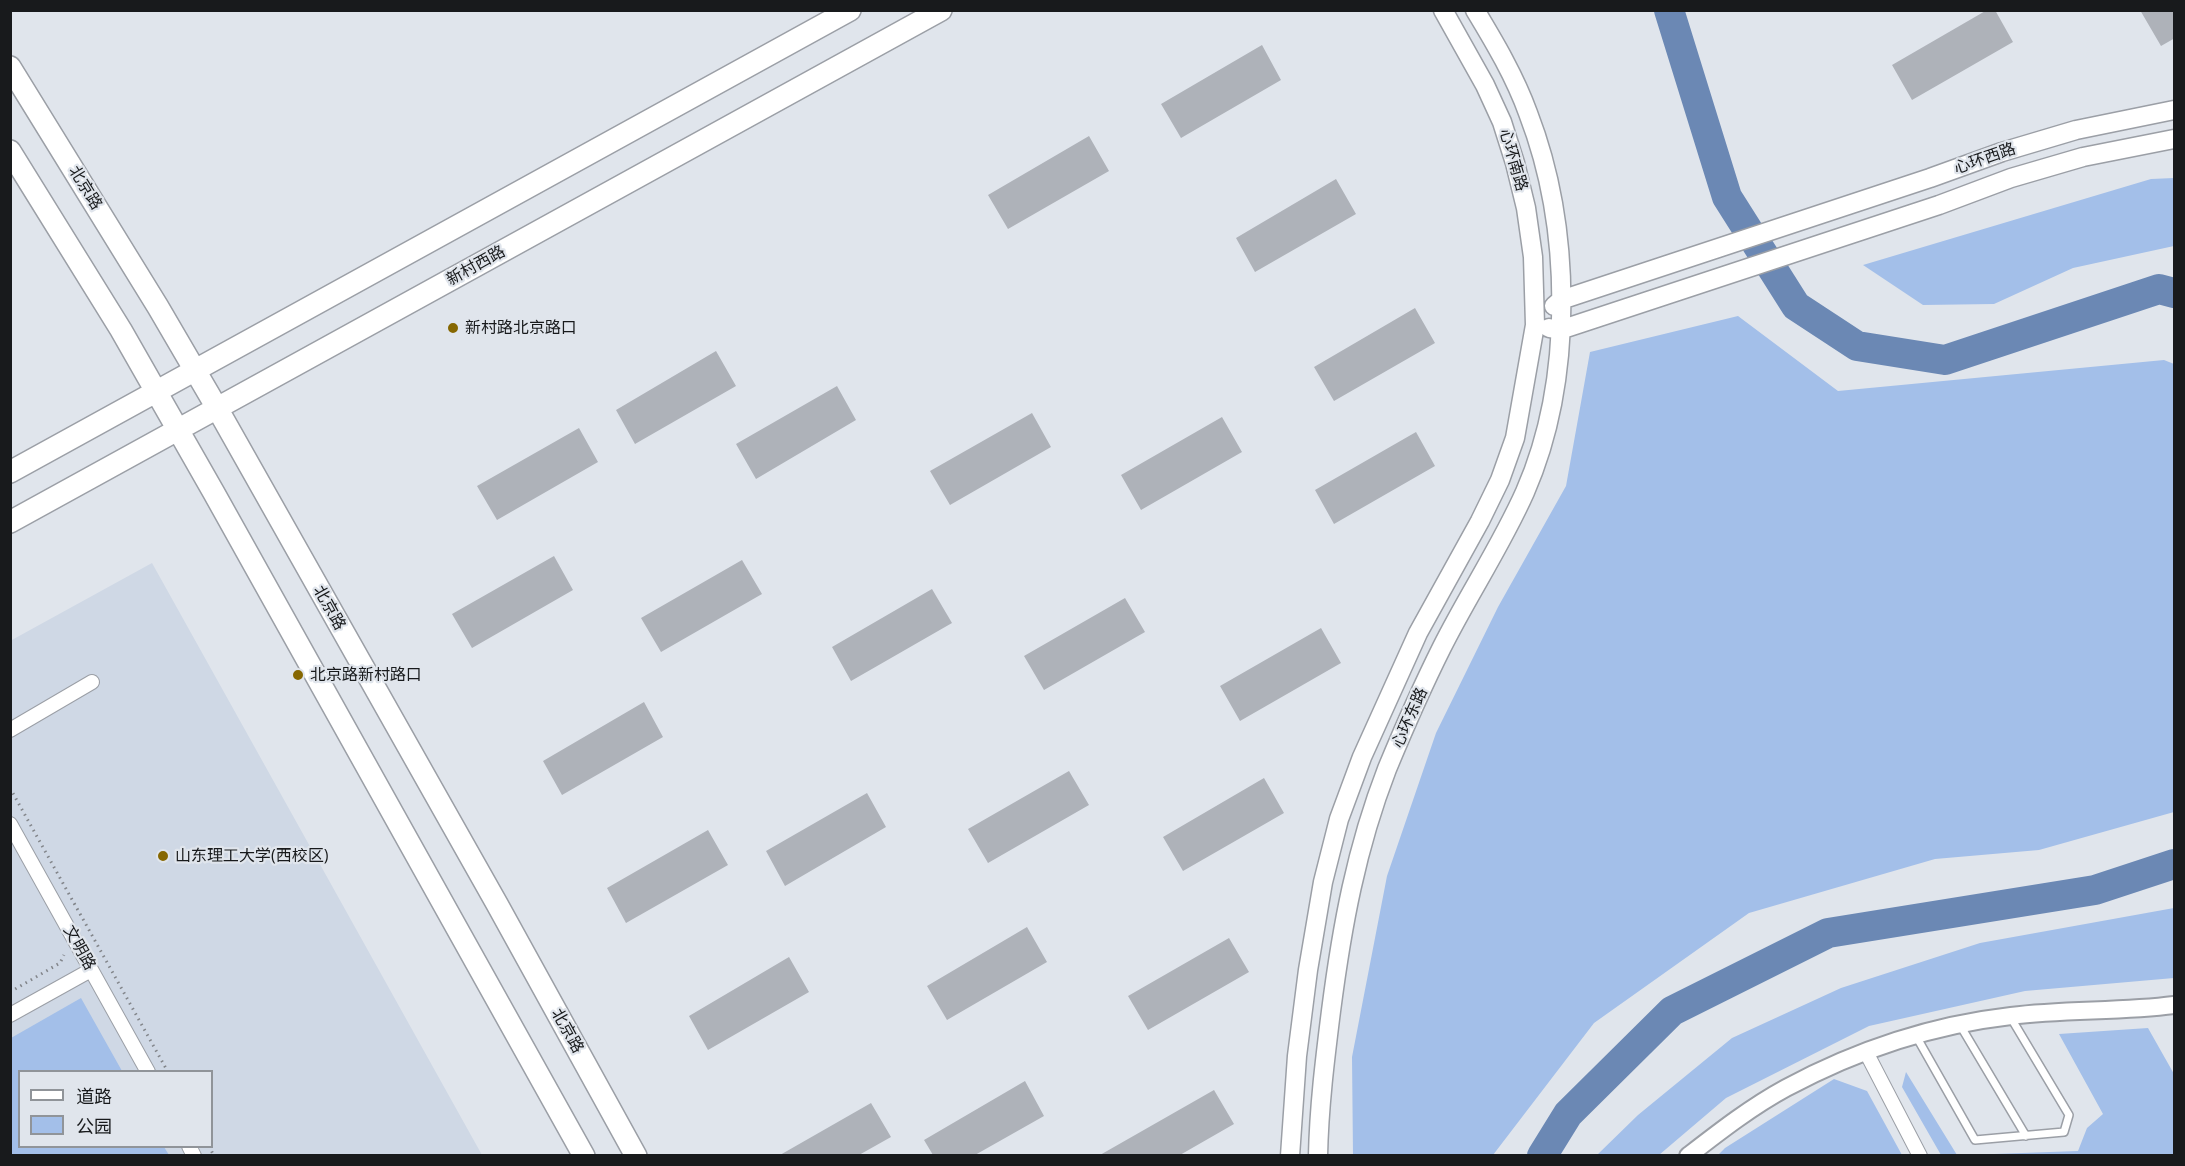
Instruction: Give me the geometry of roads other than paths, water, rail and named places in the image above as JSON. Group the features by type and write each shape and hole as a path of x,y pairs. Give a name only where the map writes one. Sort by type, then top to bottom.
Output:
{"main road":[{"path":"10,472 850,10"},
{"name":"新村西路","path":"10,522 941,10"},
{"name":"心环南路","path":"1443,10 1502,122 1515,163 1527,208 1533,257 1535,325"},
{"name":"心环南路","path":"1475,10 1510,73 1528,112 1542,155 1554,203 1559,245 1561,300"},
{"name":"北京路","path":"10,67 152,297 217,408 636,1155"},
{"name":"心环西路","path":"1561,300 2002,152 2076,130 2175,110"},
{"name":"心环西路","path":"1560,330 1815,244 1939,205 2011,178 2073,160 2175,139"},
{"path":"10,151 178,430 584,1155"},
{"path":"1535,325 1561,300"},
{"name":"心环东路","path":"1318,1155 1324,1059 1336,974 1350,887 1366,828 1388,768 1442,645 1505,534 1526,490 1541,445 1551,401 1559,353 1561,300"},
{"path":"1535,325 1560,330"},
{"name":"心环东路","path":"1290,1155 1297,1056 1308,970 1323,882 1339,819 1362,757 1418,633 1500,480 1515,438 1535,325"}],"street":[{"path":"10,730 92,682"},
{"name":"文明路","path":"10,824 147,1070"},
{"path":"10,1015 91,970"},
{"path":"1688,1155 1728,1125 1785,1089 1840,1062 1916,1035 2010,1016 2175,1005"},
{"path":"1866,1052 1920,1155"}],"lane":[{"path":"1916,1035 1976,1140 2064,1132 2069,1115 2010,1016"},
{"path":"1960,1025 2026,1136"}],"waterway":[{"path":"1669,10 1727,197 1796,306 1857,346 1945,360 2159,289 2174,293"},
{"path":"1542,1156 1568,1114 1672,1011 1828,933 2095,890 2174,864"}],"place":[{"name":"新村路北京路口","path":"453,328"},
{"name":"北京路新村路口","path":"298,675"},
{"name":"山东理工大学(西校区)","path":"163,856"}]}
